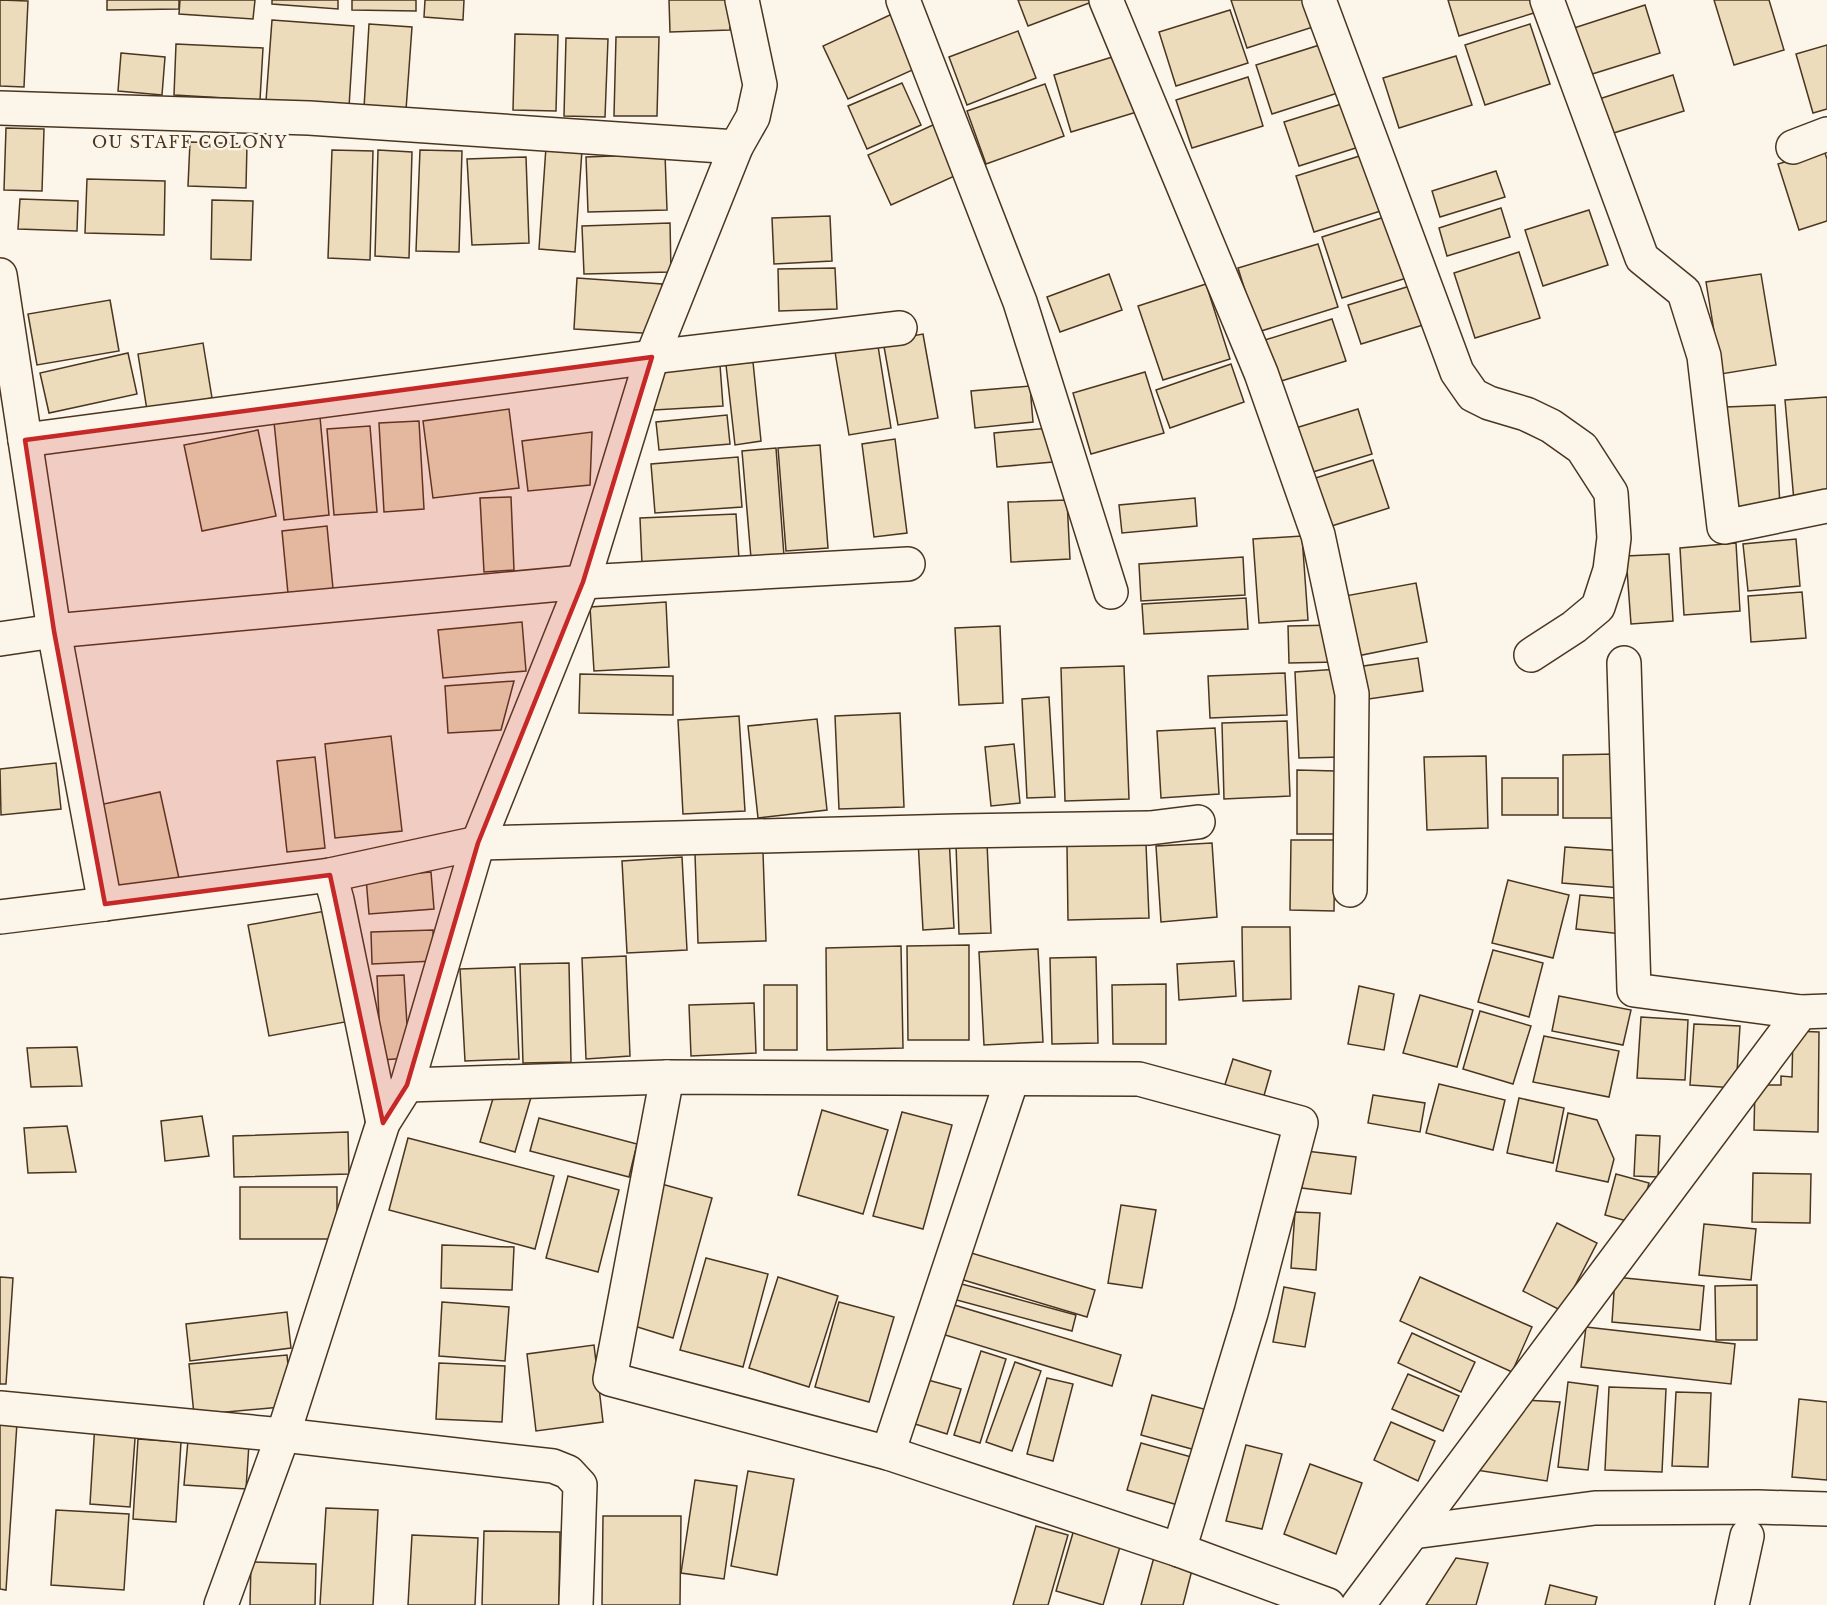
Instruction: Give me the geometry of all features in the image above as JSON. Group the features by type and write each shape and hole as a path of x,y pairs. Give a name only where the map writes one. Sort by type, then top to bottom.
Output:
{"street":[{"path":"221,1605 282,1436 382,1123 407,1085 478,843 583,582 652,357 736,147 753,117 760,85 742,0"},
{"path":"903,0 1020,302 1111,592"},
{"path":"1106,0 1261,373 1318,535 1352,693 1350,890"},
{"path":"1319,0 1457,372 1473,395 1489,403 1526,414 1551,426 1582,448 1611,493 1614,538 1610,570 1598,608 1531,655"},
{"path":"1547,0 1642,258 1684,292 1704,356 1724,527 1827,506"},
{"path":"0,108 309,118 736,147"},
{"path":"1793,147 1827,134"},
{"path":"0,275 54,631 105,904"},
{"path":"25,440 652,357 900,328"},
{"path":"0,639 54,631 583,582 908,564"},
{"path":"1624,663 1634,990 1814,1012"},
{"path":"0,917 330,875 478,843 1150,828 1198,822"},
{"path":"330,875 382,1123"},
{"path":"1358,1605 1814,1012"},
{"path":"407,1085 667,1077 1139,1079 1301,1123 1251,1313 1179,1550"},
{"path":"667,1077 610,1379 888,1454 1179,1550 1328,1605"},
{"path":"888,1454 1012,1079"},
{"path":"0,1408 553,1466 568,1472 580,1485 576,1605"},
{"path":"1413,1532 1595,1508 1827,1509"},
{"path":"1732,1605 1747,1536"}],"highlighted area":[{"path":"652,357 583,582 478,843 407,1085 383,1123 330,875 105,904 54,631 25,440"}],"building":[{"path":"0,0 28,1 24,87 0,86"},
{"path":"107,0 179,0 179,9 107,10"},
{"path":"180,0 255,0 253,19 179,14"},
{"path":"272,0 338,0 338,9 272,4"},
{"path":"352,0 416,0 416,11 352,10"},
{"path":"425,0 464,0 463,20 424,17"},
{"path":"669,0 729,0 730,30 670,32"},
{"path":"1018,0 1097,0 1028,26"},
{"path":"1231,0 1305,0 1313,27 1247,48"},
{"path":"1448,0 1530,0 1534,13 1459,36"},
{"path":"1714,0 1769,0 1784,50 1734,65"},
{"path":"1645,5 1660,53 1589,75 1574,28"},
{"path":"1230,10 1248,63 1176,86 1159,32"},
{"path":"892,14 917,68 848,99 823,46"},
{"path":"272,20 354,26 349,107 266,101"},
{"path":"369,24 412,27 406,110 364,108"},
{"path":"1530,24 1550,84 1485,105 1465,45"},
{"path":"1018,31 1036,78 967,105 949,57"},
{"path":"515,34 558,35 556,111 513,110"},
{"path":"616,37 659,37 657,116 614,116"},
{"path":"566,38 608,39 605,117 564,116"},
{"path":"1329,42 1344,91 1272,114 1256,65"},
{"path":"176,44 263,48 260,100 174,95"},
{"path":"1827,45 1827,109 1813,113 1796,54"},
{"path":"121,53 165,57 162,95 118,91"},
{"path":"1122,54 1140,111 1071,132 1054,75"},
{"path":"1456,56 1472,105 1399,128 1383,78"},
{"path":"1673,75 1684,111 1604,136 1593,101"},
{"path":"1248,77 1263,126 1192,148 1176,100"},
{"path":"902,83 921,125 867,149 848,106"},
{"path":"1045,84 1064,136 986,164 967,111"},
{"path":"1348,102 1362,146 1299,166 1284,122"},
{"path":"935,124 959,174 891,205 868,155"},
{"path":"6,128 44,129 42,191 4,190"},
{"path":"190,142 247,144 246,188 188,186"},
{"path":"546,147 582,150 575,252 539,249"},
{"path":"332,150 373,151 370,260 328,258"},
{"path":"378,150 412,152 409,258 375,256"},
{"path":"420,150 462,151 459,252 416,251"},
{"path":"1824,150 1827,159 1827,221 1799,230 1778,164"},
{"path":"1369,153 1387,209 1314,232 1296,176"},
{"path":"665,154 667,210 588,212 586,157"},
{"path":"526,157 529,243 472,245 467,159"},
{"path":"1496,171 1505,197 1440,217 1432,191"},
{"path":"87,179 165,181 164,235 85,233"},
{"path":"20,199 78,201 77,231 18,229"},
{"path":"212,200 253,201 251,260 211,259"},
{"path":"1501,208 1510,237 1447,256 1439,228"},
{"path":"1589,210 1608,265 1543,286 1525,230"},
{"path":"1394,214 1413,276 1342,298 1322,237"},
{"path":"830,216 832,261 774,264 772,218"},
{"path":"670,223 671,272 584,274 582,226"},
{"path":"1318,244 1338,307 1258,332 1238,268"},
{"path":"1519,252 1540,318 1475,338 1454,273"},
{"path":"835,268 837,309 779,311 778,269"},
{"path":"1109,274 1122,310 1060,332 1047,297"},
{"path":"1761,274 1776,365 1721,374 1706,282"},
{"path":"577,278 662,284 659,334 574,329"},
{"path":"1206,284 1230,359 1163,380 1138,306"},
{"path":"1410,286 1423,325 1361,344 1348,305"},
{"path":"110,300 119,351 37,365 28,314"},
{"path":"1332,319 1346,361 1278,382 1265,340"},
{"path":"923,334 938,418 898,425 883,341"},
{"path":"203,343 212,398 147,410 138,354"},
{"path":"878,346 891,428 849,435 835,352"},
{"path":"128,353 137,394 49,413 40,373"},
{"path":"753,362 761,441 735,445 726,365"},
{"path":"1231,364 1244,402 1170,428 1156,390"},
{"path":"720,365 723,406 654,410 652,369"},
{"path":"1145,372 1164,433 1091,454 1073,393"},
{"path":"1030,386 1033,422 975,428 971,391"},
{"path":"1827,397 1827,498 1794,501 1785,400"},
{"path":"1775,405 1780,508 1732,511 1726,407"},
{"path":"509,409 519,488 433,498 423,421"},
{"path":"1358,409 1372,454 1303,475 1289,430"},
{"path":"727,415 730,444 659,450 656,422"},
{"path":"320,417 329,515 284,520 274,422"},
{"path":"419,421 424,509 384,512 379,423"},
{"path":"370,426 377,512 334,515 327,429"},
{"path":"1050,428 1053,462 997,467 994,433"},
{"path":"258,430 276,516 202,531 184,445"},
{"path":"592,432 590,485 528,491 522,441"},
{"path":"895,439 907,533 874,537 862,444"},
{"path":"820,445 828,548 786,551 778,448"},
{"path":"776,448 784,556 751,558 742,451"},
{"path":"738,457 742,507 655,513 651,464"},
{"path":"1373,460 1389,508 1322,529 1306,481"},
{"path":"511,497 514,570 484,572 480,498"},
{"path":"1195,498 1197,526 1122,533 1119,505"},
{"path":"1067,500 1070,559 1011,562 1008,502"},
{"path":"736,514 739,559 642,564 640,518"},
{"path":"327,526 334,599 289,604 282,531"},
{"path":"1302,536 1308,620 1259,623 1253,539"},
{"path":"1796,539 1800,586 1748,591 1743,544"},
{"path":"1736,543 1740,611 1684,615 1680,548"},
{"path":"1669,554 1673,621 1631,624 1626,556"},
{"path":"1243,557 1245,595 1141,601 1139,564"},
{"path":"1416,583 1427,642 1357,656 1345,596"},
{"path":"1802,592 1806,638 1751,642 1748,596"},
{"path":"1246,598 1248,629 1144,634 1142,604"},
{"path":"666,602 669,667 594,671 590,607"},
{"path":"522,622 526,671 443,678 438,630"},
{"path":"1336,625 1337,662 1289,663 1288,626"},
{"path":"1000,626 1003,703 959,705 955,628"},
{"path":"1418,658 1423,691 1362,700 1357,667"},
{"path":"1124,666 1129,799 1065,801 1061,668"},
{"path":"1339,669 1343,757 1299,758 1295,672"},
{"path":"1285,673 1287,715 1210,718 1208,676"},
{"path":"580,674 673,676 673,715 579,713"},
{"path":"514,681 501,730 448,733 445,686"},
{"path":"1049,697 1055,797 1027,798 1022,699"},
{"path":"900,713 904,807 839,809 835,716"},
{"path":"739,716 745,811 683,814 678,720"},
{"path":"817,719 827,810 758,818 748,726"},
{"path":"1287,721 1290,796 1224,799 1222,723"},
{"path":"1215,728 1219,794 1161,798 1157,731"},
{"path":"391,736 402,831 335,838 325,744"},
{"path":"1014,744 1020,803 991,806 985,747"},
{"path":"1617,754 1617,818 1563,818 1563,755"},
{"path":"1486,756 1488,828 1427,830 1424,757"},
{"path":"315,757 325,848 287,852 277,761"},
{"path":"56,763 61,809 1,815 0,769"},
{"path":"1297,770 1335,771 1335,834 1297,834"},
{"path":"1502,778 1558,778 1558,815 1502,815"},
{"path":"160,792 180,883 119,896 99,805"},
{"path":"949,838 954,928 923,930 918,840"},
{"path":"1291,840 1335,840 1334,911 1290,910"},
{"path":"987,843 991,933 959,934 956,844"},
{"path":"1212,843 1217,917 1161,922 1156,846"},
{"path":"1146,844 1149,918 1068,920 1067,846"},
{"path":"1565,847 1625,851 1622,888 1562,883"},
{"path":"763,852 766,941 698,943 695,854"},
{"path":"682,857 687,950 627,953 622,861"},
{"path":"431,872 434,909 369,914 366,878"},
{"path":"1508,880 1569,895 1553,958 1492,943"},
{"path":"1580,895 1626,899 1622,934 1576,929"},
{"path":"325,911 345,1022 269,1036 248,925"},
{"path":"1242,927 1290,927 1291,999 1243,1001"},
{"path":"433,930 434,961 372,964 371,932"},
{"path":"969,945 969,1040 908,1040 907,946"},
{"path":"901,946 903,1048 827,1050 826,948"},
{"path":"1038,949 1043,1042 984,1045 979,952"},
{"path":"1493,950 1543,963 1529,1017 1478,1002"},
{"path":"626,956 630,1056 586,1059 582,958"},
{"path":"1096,957 1098,1043 1052,1044 1050,958"},
{"path":"1234,961 1236,996 1179,1000 1177,964"},
{"path":"569,963 571,1062 523,1063 520,964"},
{"path":"515,967 519,1059 465,1061 460,969"},
{"path":"404,975 409,1058 381,1060 377,976"},
{"path":"1166,984 1166,1044 1113,1044 1112,985"},
{"path":"764,985 797,985 797,1050 764,1050"},
{"path":"1359,986 1394,994 1384,1050 1348,1044"},
{"path":"1420,995 1473,1010 1457,1067 1403,1053"},
{"path":"1559,996 1631,1010 1623,1045 1552,1031"},
{"path":"754,1003 756,1053 691,1056 689,1005"},
{"path":"1480,1011 1531,1026 1513,1084 1463,1069"},
{"path":"1641,1017 1688,1020 1685,1080 1637,1078"},
{"path":"1694,1024 1740,1026 1736,1088 1690,1085"},
{"path":"1793,1031 1819,1032 1818,1132 1754,1130 1755,1085 1781,1085 1781,1076 1792,1077"},
{"path":"1544,1036 1619,1051 1609,1097 1533,1082"},
{"path":"77,1047 82,1086 31,1087 27,1048"},
{"path":"1233,1059 1271,1071 1261,1106 1222,1094"},
{"path":"1439,1084 1505,1100 1493,1150 1426,1133"},
{"path":"497,1085 532,1094 515,1152 480,1142"},
{"path":"1373,1095 1425,1103 1420,1132 1368,1123"},
{"path":"1519,1098 1564,1108 1553,1163 1507,1153"},
{"path":"822,1110 888,1130 863,1214 798,1195"},
{"path":"902,1112 952,1125 923,1229 873,1216"},
{"path":"1568,1113 1597,1120 1614,1159 1608,1182 1556,1171"},
{"path":"202,1116 209,1156 165,1161 161,1121"},
{"path":"539,1118 637,1144 629,1177 530,1151"},
{"path":"67,1126 76,1172 28,1173 24,1128"},
{"path":"348,1132 349,1174 234,1177 233,1136"},
{"path":"1636,1135 1660,1136 1658,1177 1634,1176"},
{"path":"408,1138 554,1176 535,1249 389,1210"},
{"path":"1306,1151 1356,1157 1351,1194 1302,1188"},
{"path":"1753,1173 1811,1174 1810,1223 1752,1222"},
{"path":"1616,1174 1649,1183 1638,1224 1605,1215"},
{"path":"568,1176 619,1190 598,1272 546,1258"},
{"path":"658,1183 712,1198 673,1338 631,1325"},
{"path":"240,1187 337,1187 337,1239 240,1239"},
{"path":"1121,1205 1156,1210 1142,1288 1108,1283"},
{"path":"1295,1212 1320,1213 1316,1270 1291,1268"},
{"path":"1557,1223 1597,1243 1562,1311 1523,1291"},
{"path":"1704,1224 1756,1229 1751,1280 1699,1275"},
{"path":"442,1245 514,1247 512,1290 441,1288"},
{"path":"968,1252 1095,1290 1087,1317 960,1279"},
{"path":"706,1258 768,1274 743,1367 680,1350"},
{"path":"0,1277 13,1278 6,1384 0,1384"},
{"path":"778,1277 838,1296 809,1387 749,1368"},
{"path":"1420,1277 1532,1327 1512,1372 1400,1321"},
{"path":"1615,1277 1704,1286 1700,1330 1612,1322"},
{"path":"958,1283 1076,1315 1072,1331 953,1299"},
{"path":"1757,1285 1757,1340 1716,1340 1715,1286"},
{"path":"1284,1287 1315,1293 1305,1347 1273,1342"},
{"path":"442,1302 509,1307 505,1361 439,1356"},
{"path":"839,1302 894,1317 869,1402 815,1387"},
{"path":"951,1304 1121,1355 1112,1386 942,1334"},
{"path":"287,1312 291,1348 190,1361 186,1324"},
{"path":"1586,1327 1735,1344 1731,1384 1581,1367"},
{"path":"1412,1333 1475,1362 1461,1392 1398,1363"},
{"path":"594,1345 603,1422 536,1431 527,1354"},
{"path":"981,1351 1006,1359 980,1443 954,1435"},
{"path":"287,1355 292,1406 194,1415 189,1364"},
{"path":"1015,1362 1041,1371 1012,1451 986,1442"},
{"path":"439,1363 505,1366 502,1422 436,1419"},
{"path":"1408,1374 1459,1396 1443,1431 1392,1409"},
{"path":"1047,1378 1073,1384 1053,1461 1027,1454"},
{"path":"928,1380 961,1389 947,1434 915,1424"},
{"path":"1568,1382 1598,1386 1588,1470 1558,1467"},
{"path":"1609,1387 1666,1389 1662,1472 1605,1470"},
{"path":"1676,1392 1711,1393 1708,1467 1672,1466"},
{"path":"1152,1395 1211,1411 1199,1451 1141,1435"},
{"path":"1799,1399 1827,1402 1827,1480 1792,1477"},
{"path":"1524,1400 1560,1402 1547,1481 1476,1470"},
{"path":"0,1422 17,1423 6,1590 0,1589"},
{"path":"1391,1422 1435,1441 1418,1481 1374,1460"},
{"path":"95,1423 136,1425 130,1507 90,1504"},
{"path":"138,1439 181,1442 176,1522 133,1519"},
{"path":"188,1440 249,1444 246,1489 184,1485"},
{"path":"1141,1443 1195,1458 1181,1506 1127,1490"},
{"path":"1246,1445 1282,1454 1262,1529 1226,1521"},
{"path":"1310,1464 1362,1483 1336,1554 1284,1534"},
{"path":"748,1471 794,1479 777,1575 731,1566"},
{"path":"695,1480 737,1486 724,1579 681,1573"},
{"path":"326,1508 378,1510 373,1605 320,1605"},
{"path":"56,1510 129,1514 124,1590 51,1585"},
{"path":"603,1516 681,1516 680,1605 602,1605"},
{"path":"1036,1526 1068,1535 1048,1605 1013,1605"},
{"path":"1075,1526 1122,1540 1103,1605 1056,1591"},
{"path":"484,1531 560,1532 559,1605 482,1605"},
{"path":"412,1535 478,1538 475,1605 408,1605"},
{"path":"1154,1557 1193,1566 1183,1605 1141,1605"},
{"path":"1456,1558 1488,1563 1476,1605 1426,1605"},
{"path":"251,1562 316,1564 315,1605 250,1605"},
{"path":"1550,1585 1597,1597 1595,1605 1545,1605"}],"district":[{"name":"OU STAFF COLONY","path":"190,142"}]}
